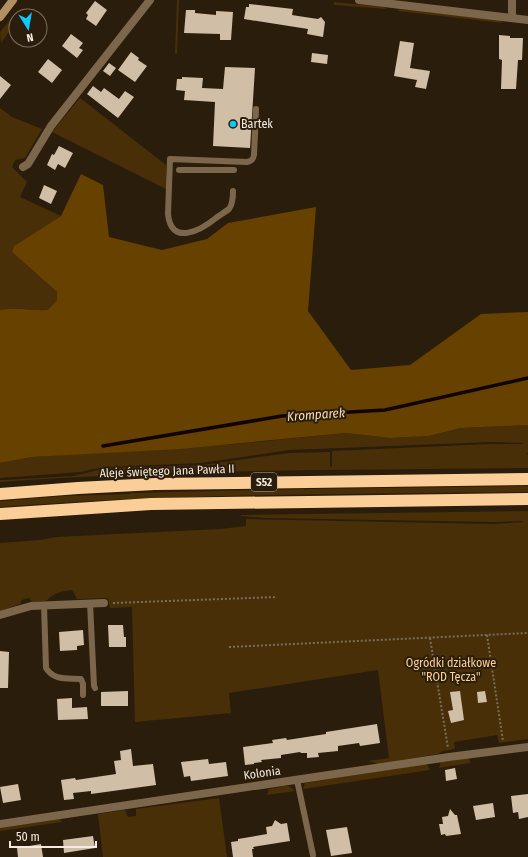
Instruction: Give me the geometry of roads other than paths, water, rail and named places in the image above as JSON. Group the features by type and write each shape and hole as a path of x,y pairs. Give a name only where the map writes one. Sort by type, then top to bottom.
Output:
{"highway":[{"name":"Aleje świętego Jana Pawła II","path":"0,494 155,484 528,479"},
{"name":"S52","path":"0,514 151,504 528,499"}],"street":[{"path":"0,17 13,0"},
{"path":"23,167 28,164 51,126 150,0"},
{"path":"358,0 528,20"},
{"path":"512,0 512,18"},
{"path":"0,615 20,608 44,605 104,603"},
{"name":"Kolonia","path":"0,824 449,757 528,747"}],"lane":[{"path":"232,191 233,200 229,209 203,227 184,234 175,231 171,227 168,214 170,159 251,161 254,155 256,109"},
{"path":"179,170 234,170"},
{"path":"90,603 94,678 96,688"},
{"path":"44,605 46,668 50,674 55,677 81,679 83,684 83,695"},
{"path":"297,780 313,855"}],"waterway":[{"name":"Kromparek","path":"103,446 282,416 385,410 528,378"}],"place":[{"name":"Bartek","path":"233,124"}],"park label":[{"name":"Ogródki działkowe \"ROD Tęcza\"","path":"451,670"}]}
